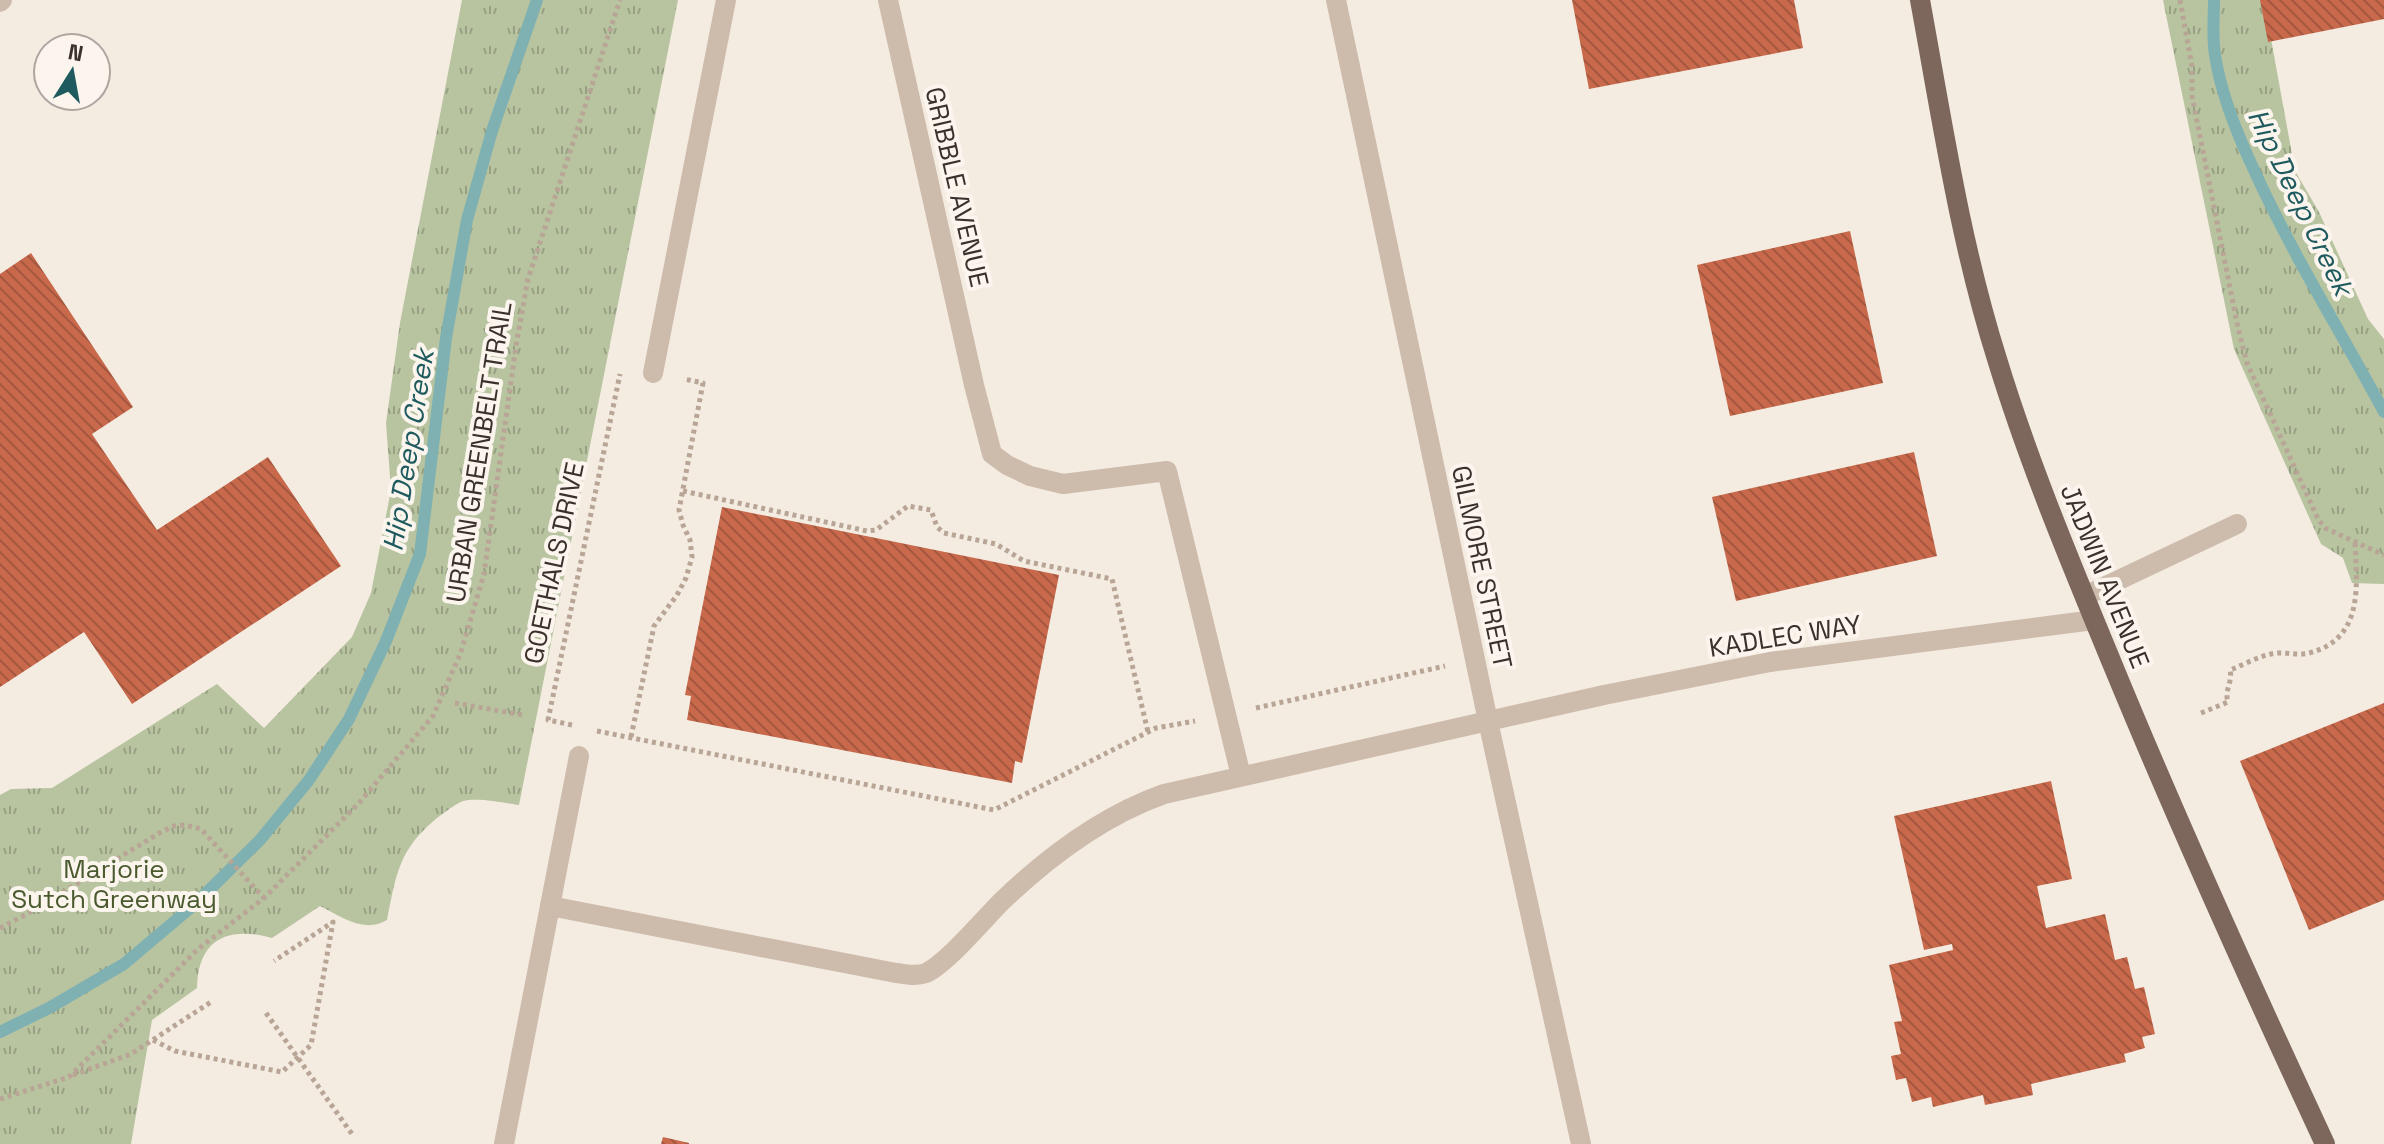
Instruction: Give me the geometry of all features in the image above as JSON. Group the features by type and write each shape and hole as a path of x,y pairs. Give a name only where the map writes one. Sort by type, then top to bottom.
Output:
{"main road":[{"name":"JADWIN AVENUE","path":"1920,0 1965,239 1996,357 2051,516 2133,716 2249,982 2325,1144"}],"street":[{"path":"653,373 726,0"},
{"name":"GRIBBLE AVENUE","path":"888,0 992,454 1030,476 1063,484 1167,471 1226,715"},
{"name":"GILMORE STREET","path":"1336,0 1581,1144"},
{"path":"2085,596 2237,524"},
{"name":"KADLEC WAY","path":"550,906 918,975 942,961 1034,871 1100,824 1141,802 1164,794 1770,662 2094,620"},
{"path":"1226,715 1241,776"},
{"path":"504,1144 579,756"}],"path":[{"name":"URBAN GREENBELT TRAIL","path":"0,1099 69,1077 197,950 264,898 358,804 433,716 461,652 484,574 511,375 528,279 620,0"},
{"path":"2180,0 2192,66 2192,96 2247,363 2318,519 2325,528 2384,555"},
{"name":"GOETHALS DRIVE","path":"631,737 548,720 622,368 653,373"},
{"path":"653,373 703,383 679,510 690,540 692,557 677,595 654,626 631,737 994,810 1156,728 1475,659"},
{"path":"683,491 867,531 876,530 908,506 931,510 937,527 944,533 996,544 1024,561 1112,579 1148,732"},
{"path":"2201,713 2228,702 2226,695 2232,677 2230,670 2270,654 2308,653 2339,637 2354,610 2355,542"},
{"path":"455,703 523,715"},
{"path":"0,928 174,826 195,826 264,898"},
{"path":"153,1040 175,1051 282,1072 311,1045 333,922 274,961"},
{"path":"69,1077 131,1054 211,1002"},
{"path":"266,1013 352,1134"}],"green space":[{"name":"Marjorie Sutch Greenway","path":"462,0 678,0 519,805 463,801 424,829 401,863 387,920 378,924 361,924 320,906 272,938 230,935 210,947 203,957 197,988 152,1020 131,1144 0,1144 0,795 11,789 52,788 217,684 264,728 352,637 371,593 391,490 386,423 400,323"},
{"path":"2163,0 2264,0 2295,171 2319,212 2368,319 2384,339 2384,584 2352,583 2343,558 2321,544 2234,349"}],"building":[{"path":"1572,0 1794,0 1803,48 1589,89"},
{"path":"2260,0 2384,0 2384,19 2268,42"},
{"path":"1850,231 1883,383 1730,416 1697,265"},
{"path":"31,253 133,407 92,434 157,530 268,457 341,566 132,704 84,632 0,687 0,274"},
{"path":"1914,452 1937,556 1736,601 1712,497"},
{"path":"722,507 1059,575 1022,763 1015,761 1012,783 687,720 691,696 685,695"},
{"path":"2384,703 2384,900 2309,930 2240,761"},
{"path":"2051,781 2072,879 2037,886 2046,928 2105,914 2115,960 2127,957 2135,989 2144,987 2155,1034 2142,1037 2145,1048 2124,1054 2126,1062 2031,1084 2033,1095 1985,1105 1983,1095 1933,1107 1931,1097 1912,1102 1906,1078 1896,1080 1891,1056 1901,1054 1894,1022 1902,1021 1889,965 1953,950 1952,944 1924,950 1894,816"},
{"path":"663,1137 689,1143 689,1144 661,1144"}],"waterway":[{"name":"Hip Deep Creek","path":"0,1032 49,1008 124,964 195,904 260,840 309,780 349,719 386,641 420,554 446,338 467,220 492,131 537,0"},
{"name":"Hip Deep Creek","path":"2214,0 2218,70 2225,99 2242,142 2284,232 2384,412"}]}
